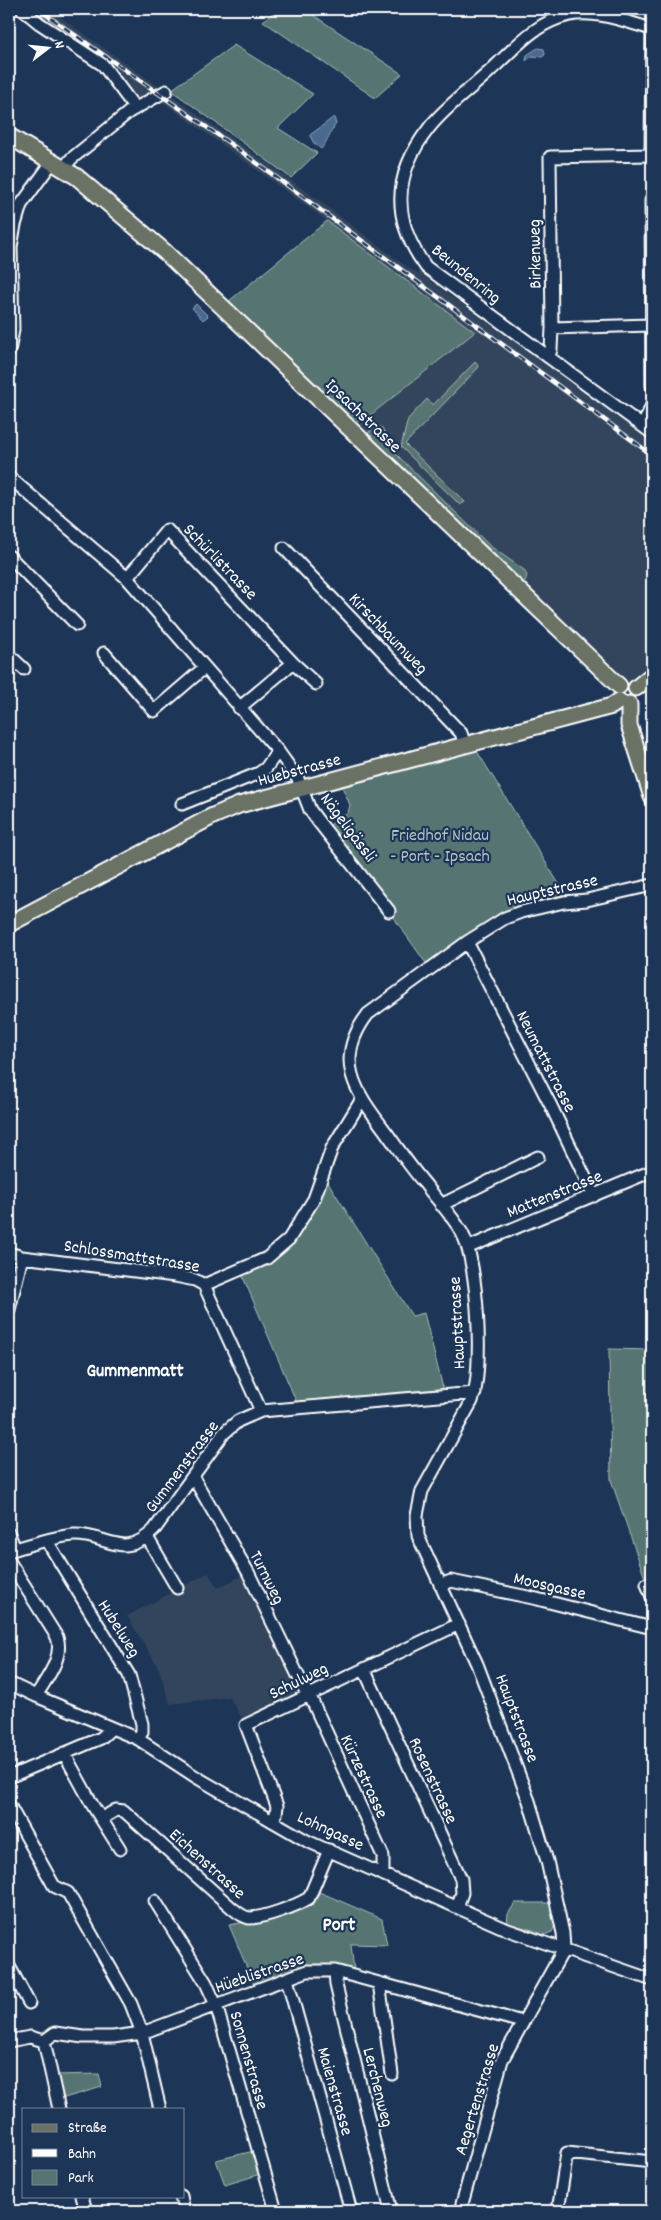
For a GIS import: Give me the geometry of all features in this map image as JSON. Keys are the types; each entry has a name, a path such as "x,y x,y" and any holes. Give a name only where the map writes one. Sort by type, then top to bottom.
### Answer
{"main road":[{"path":"9,136 58,164"},
{"name":"Ipsachstrasse","path":"58,164 136,226 171,257 619,686"},
{"path":"636,688 652,675"},
{"path":"636,688 628,683 619,686 616,692 624,703 628,726 648,773 652,797"},
{"path":"624,703 637,697 636,688"},
{"name":"Huebstrasse","path":"9,924 213,816 239,805 624,703"}],"street":[{"path":"22,9 39,23 103,64 135,108"},
{"name":"Beundenring","path":"648,429 426,267 413,249 404,221 401,188 404,170 430,127 498,64 514,46 544,24 557,18 582,14 603,15 652,29"},
{"name":"Birkenweg","path":"548,357 551,350 552,328 550,157 651,155 652,29"},
{"path":"9,351 14,316 10,276 10,246 20,205 58,164 86,147 135,108 166,91"},
{"path":"651,200 652,386"},
{"path":"552,328 651,325"},
{"path":"648,429 652,405"},
{"path":"9,477 127,578 278,751 302,787"},
{"name":"Schürlistrasse","path":"127,578 167,530 293,663 316,684"},
{"name":"Kirschbaumweg","path":"284,548 461,733 465,745"},
{"path":"9,556 77,625"},
{"path":"104,653 154,711 204,668"},
{"path":"9,655 24,670"},
{"path":"239,708 293,663"},
{"path":"182,804 258,773 266,768 278,751"},
{"name":"Nägeligässli","path":"302,787 310,810 389,911"},
{"name":"Hauptstrasse","path":"564,1949 563,1933 554,1889 529,1801 477,1664 418,1536 416,1515 422,1491 475,1393 480,1353 469,1247 457,1225 415,1173 362,1099 354,1083 350,1060 351,1045 356,1028 378,1005 501,920 522,912 652,886"},
{"name":"Neumattstrasse","path":"467,942 552,1108 594,1196"},
{"name":"Schlossmattstrasse","path":"9,1254 175,1276 195,1280 204,1285 267,1258 289,1239 314,1199 332,1148 362,1099"},
{"path":"442,1206 538,1157"},
{"name":"Mattenstrasse","path":"469,1247 652,1171"},
{"path":"9,1310 22,1257"},
{"path":"204,1285 261,1411"},
{"name":"Gummenstrasse","path":"12,1550 74,1535 125,1546 147,1537 224,1433 238,1421 261,1411 475,1393"},
{"name":"Turnweg","path":"193,1477 246,1570 305,1690 309,1694"},
{"path":"9,1534 12,1550"},
{"path":"147,1537 177,1588"},
{"name":"Hubelweg","path":"47,1541 129,1675 142,1724 142,1732 138,1739"},
{"path":"9,1561 57,1637 60,1646 59,1655 36,1696"},
{"name":"Moosgasse","path":"440,1585 451,1581 533,1598 652,1628"},
{"path":"647,1584 652,1597"},
{"name":"Schulweg","path":"272,1821 276,1814 277,1806 246,1725 459,1624"},
{"name":"Rosenstrasse","path":"364,1669 461,1879 462,1893 456,1907"},
{"name":"Lohngasse","path":"9,1682 36,1696 138,1739 196,1777 307,1841 383,1873 508,1930 652,1980"},
{"name":"Kürzestrasse","path":"309,1694 383,1856 383,1873"},
{"path":"9,1777 101,1738 112,1728"},
{"path":"64,1753 120,1849"},
{"path":"9,1804 54,1886 68,1893 131,2004 142,2033 160,2108"},
{"name":"Eichenstrasse","path":"101,1819 116,1810 124,1811 232,1908 248,1918 284,1908 309,1898 329,1850"},
{"name":"Sonnenstrasse","path":"155,1901 206,1983 216,2005 276,2211"},
{"name":"Aegertenstrasse","path":"461,2211 500,2065 522,2022 564,1949"},
{"path":"9,1966 29,2003"},
{"name":"Hüeblistrasse","path":"9,2042 30,2037 44,2041 55,2034 83,2037 113,2037 142,2033 307,1971 335,1971 522,2022"},
{"name":"Lerchenweg","path":"335,1971 336,1985 392,2211"},
{"name":"Maienstrasse","path":"286,1980 351,2211"},
{"path":"379,1982 392,2074"},
{"path":"44,2041 59,2108"},
{"path":"558,2211 567,2154 652,2162"},
{"path":"83,2198 86,2211"},
{"path":"181,2198 184,2211"}],"shaded area":[{"path":"22,9 49,9 309,193 410,269 418,273 421,272 433,283 652,442 652,675 631,684 625,683 353,430 475,332 327,221 160,100 135,108 115,79"},
{"path":"538,48 544,49 545,55 542,57 532,56 526,61 527,55"},
{"path":"334,117 336,124 321,149 313,142 310,135"},
{"path":"196,304 208,316 203,320 192,308"},
{"path":"248,1572 309,1694 246,1725 229,1697 170,1704 159,1669 127,1616 208,1573 218,1588"}],"green space":[{"path":"278,9 304,9 402,74 375,98 263,21"},
{"path":"234,45 313,94 278,128 317,153 291,178 171,90"},
{"path":"327,221 475,332 363,421 355,422 229,301"},
{"path":"475,362 479,367 405,444 465,502 460,505 401,447 408,419 427,399 433,405"},
{"path":"372,426 382,428 395,453 490,546 524,570 527,576 525,581 521,582 370,440 368,434"},
{"name":"Friedhof Nidau - Port - Ipsach","path":"472,743 559,884 564,902 521,912 430,969 389,911 324,829 348,813 350,805 340,782"},
{"path":"323,1174 412,1316 424,1313 445,1396 261,1411 296,1401 240,1270 289,1239"},
{"path":"609,1349 652,1350 652,1583 647,1584 611,1480"},
{"path":"317,1891 382,1919 387,1945 351,1944 354,1971 324,1966 255,1987 229,1925 271,1917"},
{"path":"515,1903 551,1903 555,1925 552,1932 544,1935 507,1923 508,1914"},
{"path":"99,2074 102,2087 61,2099 55,2075"},
{"path":"254,2151 261,2174 225,2185 216,2160"}],"railway":[{"path":"38,9 242,152 652,455"}],"district":[{"name":"Gummenmatt","path":"135,1369"},
{"name":"Port","path":"339,1923"}]}
